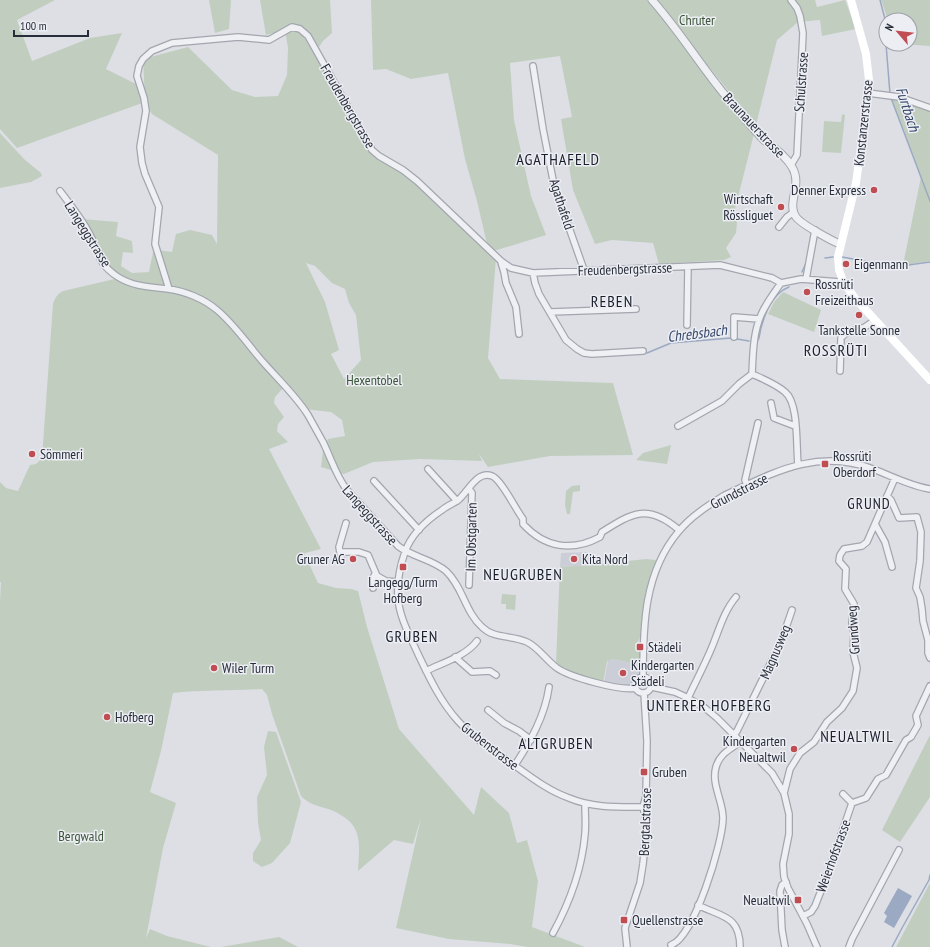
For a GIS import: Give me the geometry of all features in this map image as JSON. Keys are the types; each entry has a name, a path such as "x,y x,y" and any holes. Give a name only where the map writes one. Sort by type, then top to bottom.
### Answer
{"main road":[{"name":"Konstanzerstrasse","path":"851,0 863,40 867,60 868,93 856,183 840,244 838,261 843,281 849,291 930,380"}],"street":[{"name":"Braunauerstrasse","path":"652,0 670,21 717,85 757,133 791,165 797,181 793,205 794,212"},
{"name":"Schulstrasse","path":"791,0 797,8 800,16 803,41 797,155 791,165"},
{"name":"Freudenbergstrasse","path":"170,289 155,244 160,207 145,174 142,163 140,147 146,111 144,98 137,76 138,66 152,51 172,43 245,37 269,40 292,27 300,29 308,36 372,150 417,181 501,261 515,269 533,273 715,265 726,266 772,278 781,282 806,279 843,281"},
{"name":"Agathafeld","path":"533,66 554,185 584,270"},
{"path":"868,93 906,98 930,108"},
{"name":"Langeggstrasse","path":"60,191 81,219 89,233 98,257 106,268 119,278 136,286 170,289 197,297 208,303 223,315 304,409 323,442 341,482 398,546 405,551 434,564 453,579 472,616 489,634 515,638 532,644 556,667 575,676 617,687 635,688"},
{"path":"779,227 787,217 794,212 800,221 840,244"},
{"path":"806,279 815,230"},
{"path":"501,261 506,283 516,307 519,334"},
{"path":"687,325 688,267"},
{"path":"533,273 539,294 566,340 571,345 584,353 599,354 643,351"},
{"path":"678,426 722,401 739,384 752,374 755,339 760,319 771,297 781,282"},
{"path":"550,312 636,309"},
{"path":"734,337 734,317 760,319"},
{"path":"840,371 841,338 846,333 865,327 875,320"},
{"path":"752,374 778,386 789,395 794,406 798,464"},
{"path":"771,403 774,418 795,426"},
{"path":"747,485 745,480 758,423"},
{"name":"Grundstrasse","path":"643,676 645,619 650,589 655,571 663,553 680,530 715,501 786,468 810,462 837,461 859,464 917,487 930,489"},
{"path":"428,469 457,501"},
{"path":"405,551 419,530 437,513 457,501 480,477 487,475 494,477 498,481 524,519 523,524 532,533 545,541 559,546 587,543 600,537 602,532 623,519 638,514 648,514 662,517 680,530"},
{"name":"Grundweg","path":"784,793 790,769 800,753 814,742 827,722 842,708 853,691 857,668 854,652 854,633 852,623 854,604 844,589 846,568 839,561 840,555 844,549 862,546 866,543 895,478"},
{"path":"374,481 419,530"},
{"name":"Im Obstgarten","path":"469,489 472,493 469,586"},
{"path":"888,496 899,518 917,517 921,532 920,561 916,588 921,603 930,658"},
{"path":"346,523 339,547 340,555 359,552 365,554 368,556 375,574 381,579 398,582"},
{"path":"875,524 885,542 892,567"},
{"name":"Grubenstrasse","path":"405,551 398,582 398,597 404,622 426,671 443,703 457,720 477,739 552,791 585,803 609,807 643,807"},
{"path":"373,588 372,580 375,574"},
{"path":"688,698 725,616 736,597"},
{"name":"Magnusweg","path":"734,735 773,660 792,610"},
{"path":"426,671 455,657 471,647 477,641"},
{"path":"455,657 472,672 490,671 496,676"},
{"path":"643,676 650,680 652,687 644,694 639,692 635,688 636,680 643,676"},
{"path":"515,765 531,740 544,709 549,687"},
{"path":"652,687 670,691 688,698 710,712 772,773 784,793 787,804 789,834 783,864 786,882 817,947"},
{"path":"852,803 866,798 878,779 886,776 906,740 911,737 918,724 916,716 930,687"},
{"name":"Bergtalstrasse","path":"627,947 625,928 640,883 644,864 646,819 643,807 646,796 647,741 644,694"},
{"path":"488,710 504,723 519,731 531,740"},
{"path":"671,945 676,944 682,938 689,927 710,877 723,819 722,807 715,783 715,769 723,754 740,742"},
{"name":"Weierhofstrasse","path":"803,916 811,912 815,906 852,803 843,794"},
{"path":"553,933 563,914 578,873 585,834 585,803"},
{"path":"849,947 899,850"},
{"path":"785,947 782,930 780,891 782,885 786,882"},
{"path":"698,905 724,915 732,921 738,932 740,947"}],"shaded area":[{"path":"588,552 592,558 591,565 560,567 561,553"},
{"name":"Kindergarten Städeli","path":"612,659 640,665 640,671 631,685 604,683 608,660"}],"green space":[{"path":"0,0 55,0 17,20 32,61 90,38 122,33 106,69 140,86 145,100 143,59 188,47 232,90 255,97 278,96 287,75 288,48 285,30 266,35 260,0 330,0 332,33 319,47 310,36 299,29 369,147 407,173 488,248 465,159 448,73 411,79 386,69 373,70 371,0 650,0 755,130 733,217 737,222 736,233 726,248 731,257 724,260 659,264 653,243 612,240 595,244 573,190 561,119 572,117 560,56 510,63 514,120 531,196 546,235 497,250 489,250 496,258 488,358 500,379 613,383 633,455 550,456 488,467 479,454 482,461 420,459 373,462 344,474 321,467 323,450 328,439 345,436 342,420 331,412 304,409 285,386 275,397 274,403 284,417 278,424 277,431 288,442 269,449 321,549 304,553 318,583 336,588 358,591 367,627 399,729 474,815 481,787 509,813 517,843 527,840 538,881 532,927 585,947 527,947 510,944 449,939 396,928 421,818 413,844 394,840 358,871 359,846 356,831 353,825 339,814 310,803 301,796 272,714 267,695 262,689 173,693 161,751 150,792 176,803 163,848 146,938 150,929 167,936 211,947 0,947 0,482 6,488 18,491 30,465 36,464 42,458 53,304 55,298 63,291 119,278 106,268 81,219 118,222 116,236 132,241 133,253 123,252 121,266 132,273 149,272 153,252 157,250 172,252 176,234 190,230 212,235 217,244 218,155 152,114 145,102 17,148 0,129","holes":["306,263 315,266 332,283 345,289 349,303 356,315 361,360 344,379 331,354 339,350 325,302"]},
{"path":"209,0 231,0 229,29 215,33"},
{"name":"Chruter","path":"655,0 815,0 817,7 845,0 856,29 822,36 820,20 798,22 777,40 756,125"},
{"path":"881,0 930,0 930,46 918,45 918,12 885,12"},
{"path":"892,99 907,101 930,112 930,261 903,265 921,177"},
{"path":"842,114 845,115 841,153 822,152 824,121 841,122"},
{"path":"0,133 24,159 41,173 42,176 31,182 0,188"},
{"path":"783,292 821,310 814,332 768,314 774,302"},
{"path":"671,445 667,464 636,460 643,453"},
{"path":"580,485 580,491 573,492 570,514 567,514 565,505 566,491 572,486"},
{"path":"646,559 656,560 645,594 640,637 635,649 641,649 640,665 612,659 607,661 603,683 574,675 557,666 560,567"},
{"path":"502,594 516,595 515,610 506,609 506,604 501,604"},
{"path":"268,731 276,732 301,802 290,843 272,863 262,867 253,861 253,853 261,840 258,823 257,797 267,775 264,747"},
{"path":"930,735 930,797 900,842 882,830"},
{"path":"930,883 930,947 896,947"},
{"path":"279,937 298,947 221,947"}],"water":[{"path":"898,888 912,896 894,928 884,922 887,916 884,913"}],"waterway":[{"name":"Furtbach","path":"880,0 883,12"},
{"name":"Furtbach","path":"887,52 890,94"},
{"name":"Furtbach","path":"891,98 930,201"},
{"name":"Chrebsbach","path":"825,258 833,257"},
{"name":"Chrebsbach","path":"842,257 893,266 930,262"},
{"name":"Chrebsbach","path":"802,272 807,261"},
{"name":"Chrebsbach","path":"758,340 762,323 772,301 782,290 789,287"},
{"name":"Chrebsbach","path":"647,353 671,343 731,338 749,341"},
{"name":"Chrebsbach","path":"892,947 929,880 930,875"}],"place":[{"name":"Denner Express","path":"874,190"},
{"name":"Wirtschaft Rössliguet","path":"781,207"},
{"name":"Eigenmann","path":"846,264"},
{"name":"Rossrüti Freizeithaus","path":"807,292"},
{"name":"Tankstelle Sonne","path":"859,315"},
{"name":"Sömmeri","path":"32,454"},
{"name":"Rossrüti Oberdorf","path":"825,464"},
{"name":"Gruner AG","path":"353,559"},
{"name":"Kita Nord","path":"574,559"},
{"name":"Langegg/Turm Hofberg","path":"403,567"},
{"name":"Städeli","path":"640,647"},
{"name":"Wiler Turm","path":"214,668"},
{"name":"Kindergarten Städeli","path":"623,673"},
{"name":"Hofberg","path":"107,717"},
{"name":"Kindergarten Neualtwil","path":"794,749"},
{"name":"Gruben","path":"644,772"},
{"name":"Neualtwil","path":"798,900"},
{"name":"Quellenstrasse","path":"624,920"}],"district":[{"name":"AGATHAFELD","path":"558,159"},
{"name":"REBEN","path":"612,301"},
{"name":"ROSSRÜTI","path":"836,350"},
{"name":"GRUND","path":"869,503"},
{"name":"NEUGRUBEN","path":"523,574"},
{"name":"GRUBEN","path":"412,636"},
{"name":"UNTERER HOFBERG","path":"709,705"},
{"name":"NEUALTWIL","path":"857,736"},
{"name":"ALTGRUBEN","path":"556,743"}],"park label":[{"name":"Hexentobel","path":"374,380"},
{"name":"Bergwald","path":"81,836"}]}
